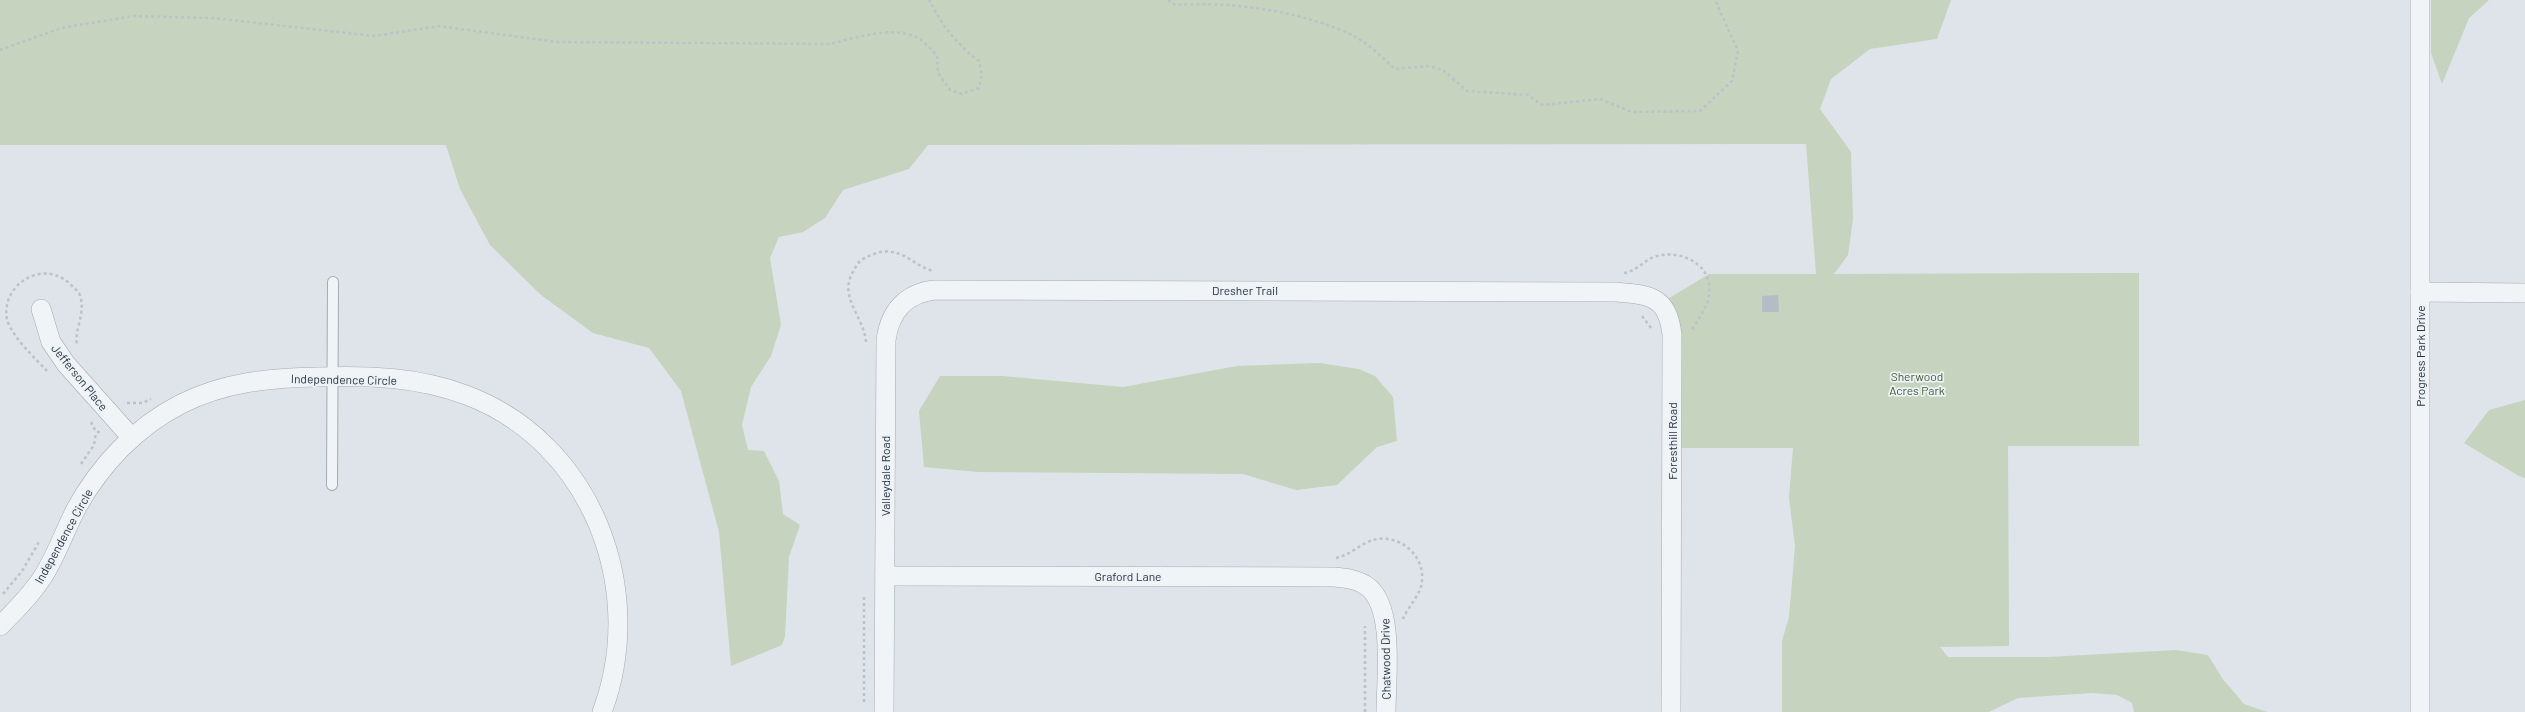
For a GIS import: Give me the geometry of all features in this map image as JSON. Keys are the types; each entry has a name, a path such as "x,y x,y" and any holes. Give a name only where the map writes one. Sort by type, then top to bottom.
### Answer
{"street":[{"name":"Progress Park Drive","path":"2420,0 2420,712"},
{"name":"Dresher Trail","path":"956,290 1533,291"},
{"name":"Valleydale Road","path":"884,712 887,330 895,311 908,298 925,291 956,290"},
{"name":"Foresthill Road","path":"1533,291 1616,292 1650,296 1661,303 1671,323 1671,712"},
{"path":"2420,292 2525,293"},
{"name":"Jefferson Place","path":"41,309 51,342 66,364 132,438"},
{"name":"Independence Circle","path":"0,626 41,579 86,492 111,458 132,438 161,416 181,404 223,387 269,378 333,376 368,377 433,384 467,395 494,409 532,434 567,470 587,499 605,538 617,590 619,613 617,660 602,712"},
{"name":"Graford Lane","path":"885,576 1333,577 1353,580 1369,588"},
{"name":"Chatwood Drive","path":"1369,588 1380,602 1383,611 1386,712"}],"lane":[{"path":"332,485 333,282"}],"path":[{"path":"0,50 61,28 133,16 213,18 374,36 439,26 557,42 828,44 871,34 892,33 917,37 937,56 938,73 950,90 962,94 978,88 982,75 979,61 962,48 941,24 929,0"},
{"path":"1168,0 1175,5 1227,4 1309,19 1353,35 1378,53 1395,69 1428,66 1443,70 1467,91 1528,95 1542,105 1600,99 1632,112 1646,112 1700,111 1732,81 1738,51 1715,0"},
{"path":"866,346 863,326 850,305 848,294 849,278 859,261 871,254 894,252 923,269 941,272"},
{"path":"1617,275 1636,269 1656,256 1680,254 1695,260 1704,272 1709,285 1709,298 1690,334"},
{"path":"1640,314 1648,322 1652,333"},
{"path":"127,403 142,403 154,398"},
{"path":"864,594 864,704"},
{"path":"1364,622 1365,712"}],"green space":[{"name":"Sherwood Acres Park","path":"0,0 1951,0 1937,39 1870,49 1831,79 1820,109 1851,152 1853,219 1848,255 1834,274 2139,273 2139,446 2008,446 2009,646 1940,647 1948,657 2048,657 2176,650 2208,655 2222,678 2244,704 2267,712 2134,712 2132,703 2117,695 2093,693 2018,698 1989,712 1782,712 1782,641 1789,617 1795,546 1789,498 1793,448 1672,448 1661,303 1709,274 1816,274 1806,144 928,145 909,169 843,190 825,218 803,232 779,237 770,258 781,325 771,356 751,387 742,425 748,450 764,451 779,481 783,514 800,525 789,557 785,636 782,645 731,666 719,532 681,391 649,348 593,333 541,295 490,245 460,189 446,145 0,145"},
{"path":"2431,0 2489,0 2469,18 2442,84 2431,53"},
{"path":"1319,363 1359,369 1375,376 1393,397 1397,441 1377,447 1337,485 1296,490 1243,474 978,472 924,467 919,411 940,376 1003,376 1123,387 1237,366"},
{"path":"2525,400 2525,478 2519,476 2464,443 2489,410"}],"building":[{"path":"1778,295 1779,312 1762,312 1762,296"}]}
